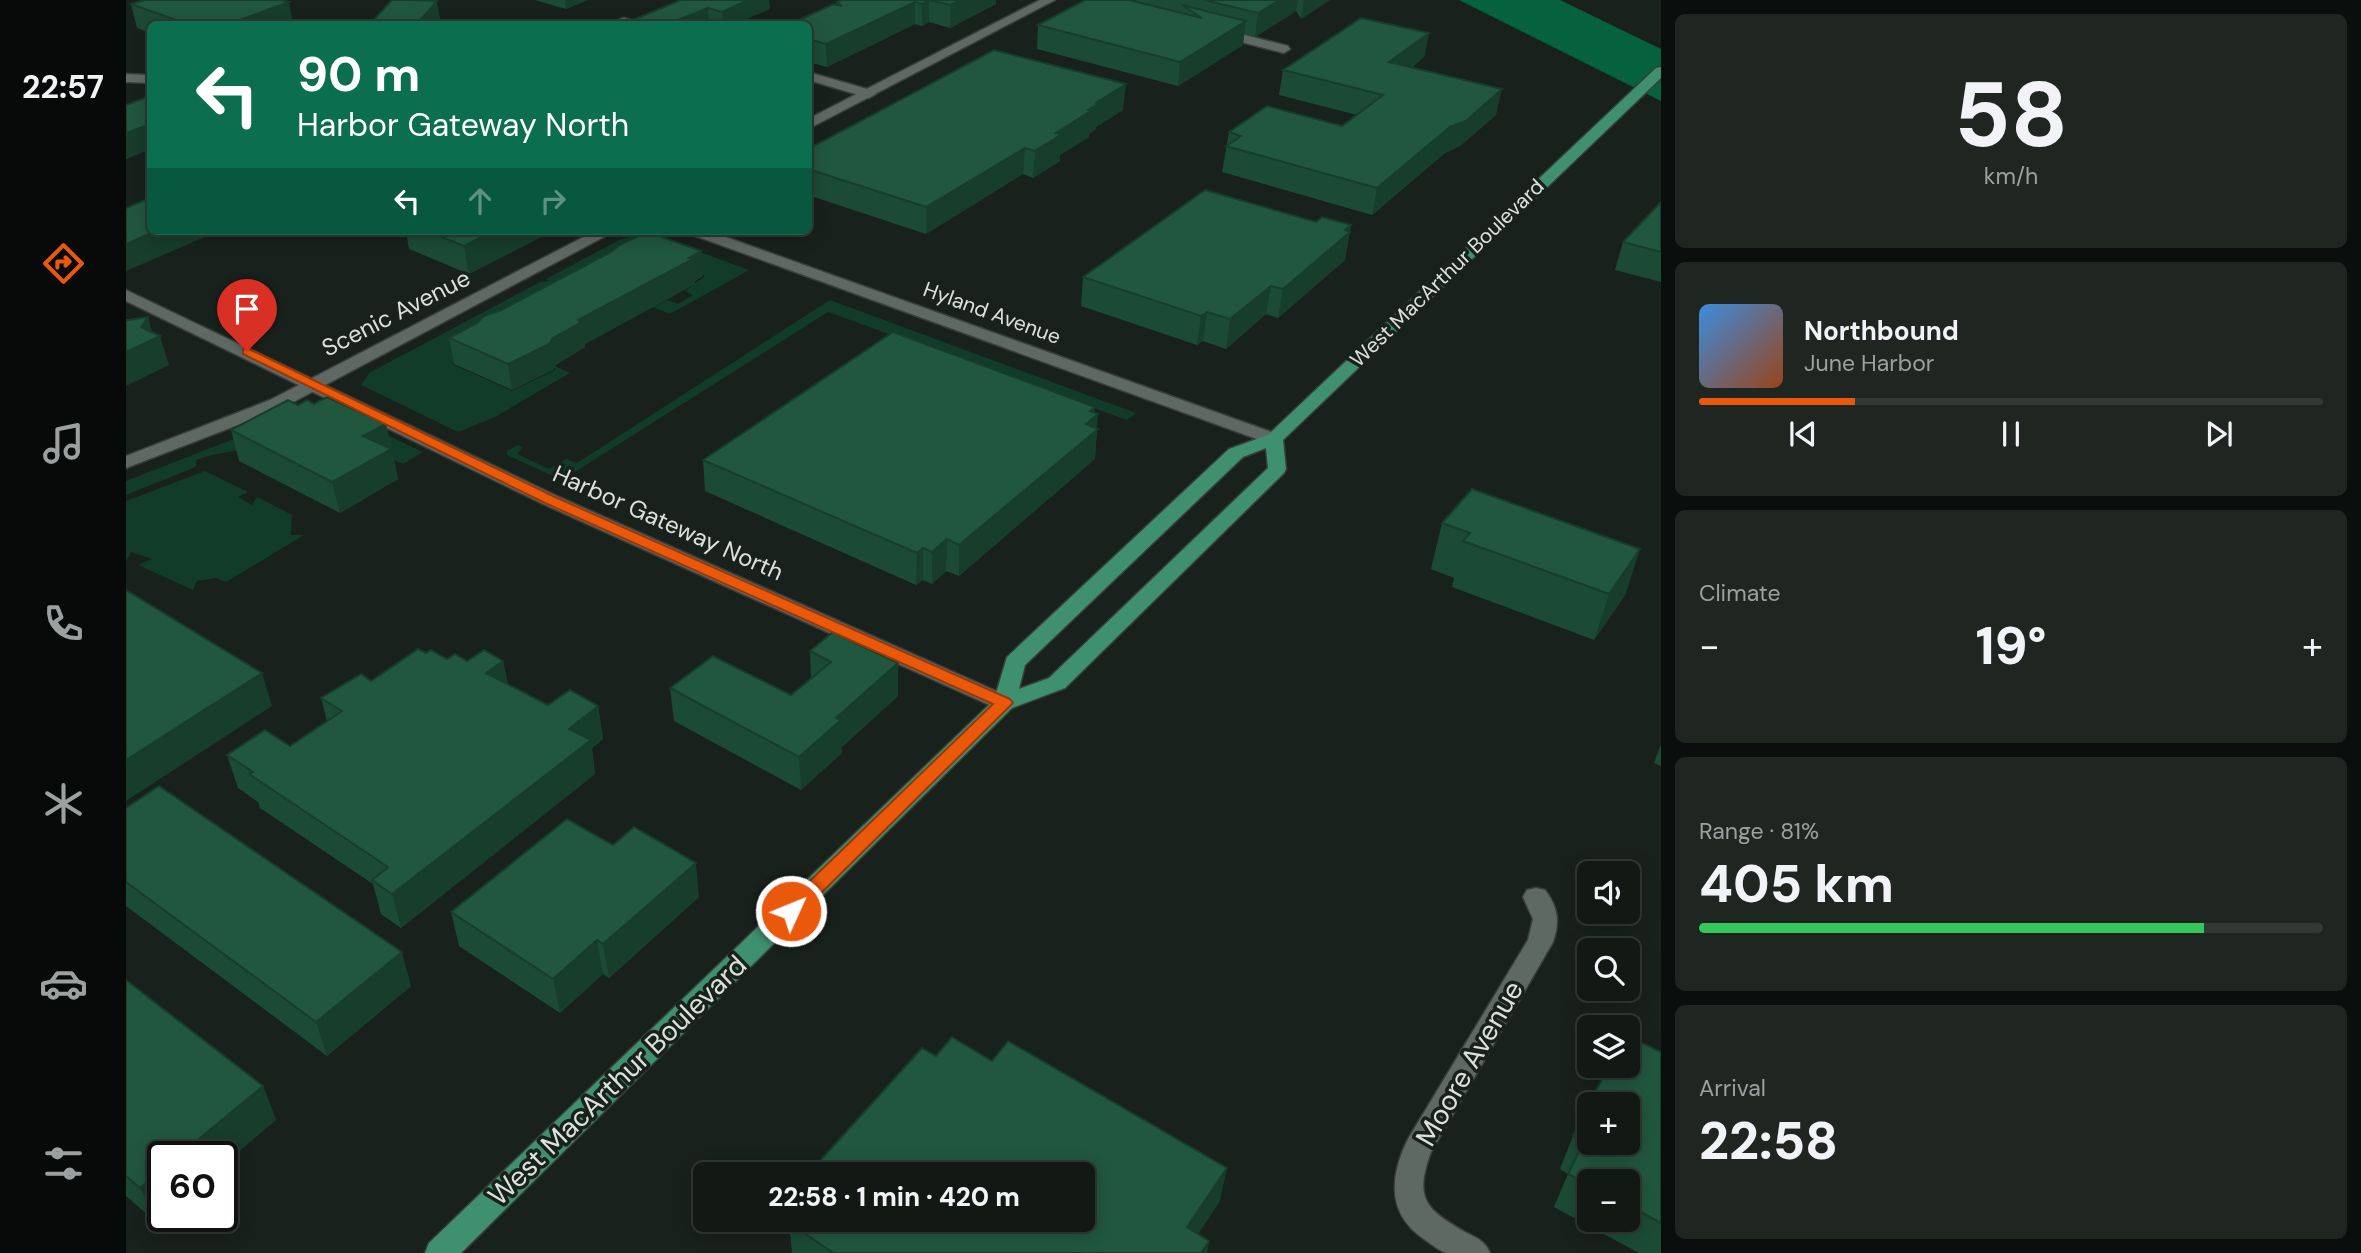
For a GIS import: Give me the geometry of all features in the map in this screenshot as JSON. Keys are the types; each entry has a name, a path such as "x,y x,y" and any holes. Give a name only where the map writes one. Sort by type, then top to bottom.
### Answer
{"main road":[{"name":"West MacArthur Boulevard","path":"1004,703 1015,663 1236,453 1274,439 1661,71"},
{"name":"West MacArthur Boulevard","path":"440,1253 1004,703 1057,683 1208,537 1277,469 1274,439"}],"street":[{"path":"812,123 1049,0"},
{"path":"1207,30 1284,48"},
{"path":"812,77 869,93"},
{"path":"126,78 147,79"},
{"name":"Scenic Avenue","path":"126,462 276,404 599,235"},
{"name":"Hyland Avenue","path":"706,235 1274,439"},
{"name":"Harbor Gateway North","path":"126,295 550,500 1004,703"},
{"name":"Moore Avenue","path":"1475,1253 1430,1227 1417,1216 1408,1202 1405,1188 1407,1172 1418,1148 1540,942 1546,928 1546,914 1536,897"}],"shaded area":[{"path":"1459,0 1560,0 1661,49 1661,101"},
{"path":"636,235 654,235 749,270 670,314 653,307 668,300 678,304 693,295 685,291 705,276 650,256 452,364 512,391 555,370 555,366 570,373 495,417 458,432 361,385 369,373 540,282 548,281 546,279 619,240"},
{"path":"830,300 1136,413 1127,420 828,312 562,480 507,455 507,451 518,445 523,447 517,454 549,469 566,459 577,463"},
{"path":"333,410 423,452 403,464 389,458 394,454 335,425"},
{"path":"249,433 249,446 196,460 196,466 191,469 126,495 126,481"},
{"path":"205,471 248,492 238,497 252,505 257,497 292,515 291,535 304,535 226,582 216,578 197,581 193,590 138,565 152,559 131,552 126,561 126,501"}],"building":[{"path":"144,0 289,2 237,21 176,20 131,4"},
{"path":"392,0 437,1 420,21 373,21"},
{"path":"681,0 748,0 722,12 708,8 676,21 630,21"},
{"path":"929,0 922,4 915,2 826,44 812,40 812,21 797,21 834,4 842,6 837,2"},
{"path":"929,0 961,0 950,5"},
{"path":"1085,0 1129,0 1202,18 1182,5 1246,21 1180,62 1038,25"},
{"path":"1204,0 1280,0 1258,13"},
{"path":"1361,18 1429,33 1389,62 1502,89 1466,121 1450,127 1377,188 1226,146 1241,136 1229,132 1267,106 1342,126 1383,95 1283,70"},
{"path":"994,50 1126,84 1096,103 1098,104 1088,110 1091,111 1056,133 1062,134 1035,151 1025,148 926,207 812,170 812,147"},
{"path":"147,97 147,127 126,133 126,105"},
{"path":"1205,190 1316,222 1322,217 1351,225 1345,230 1350,232 1283,289 1271,286 1230,319 1207,312 1201,316 1083,277"},
{"path":"147,199 147,235 126,244 126,208"},
{"path":"1661,202 1661,252 1623,242"},
{"path":"437,235 486,235 464,246"},
{"path":"641,235 656,235 701,251 689,258 693,259 578,320 582,322 553,338 549,344 508,364 449,338 477,323 484,316 501,310 611,252"},
{"path":"148,317 141,327 160,336 126,352 126,320"},
{"path":"893,332 1095,407 1090,411 1098,414 1086,424 1098,429 959,545 947,539 932,552 923,548 917,553 703,460"},
{"path":"327,397 386,424 363,436 391,449 332,482 231,430 288,400 298,405 307,400 314,404"},
{"path":"1472,489 1640,549 1609,594 1463,541 1470,533 1442,523"},
{"path":"126,590 262,673 126,760"},
{"path":"833,632 898,663 836,718 841,720 799,757 670,688 713,656 791,695 831,662 810,651"},
{"path":"418,649 426,653 431,650 447,659 455,654 467,661 484,650 503,661 486,673 548,705 570,690 598,706 569,729 591,740 392,894 372,880 388,867 249,774 253,772 227,755 265,730 290,746 342,711 321,698 361,674 371,681"},
{"path":"159,786 402,952 316,1022 126,882 126,808"},
{"path":"567,819 613,845 634,827 696,863 603,944 597,940 553,979 451,912"},
{"path":"126,980 263,1086 196,1141 147,1141 147,1182 140,1188 126,1176"},
{"path":"952,1037 992,1061 1008,1041 1227,1168 1187,1227 1209,1241 1201,1253 831,1253 802,1232 1095,1232 1095,1162 819,1162 922,1048 936,1056"},
{"path":"1640,1042 1661,1052 1661,1223 1640,1212 1640,1169 1577,1169 1577,1179 1568,1174 1577,1155 1640,1155 1640,1092 1595,1092 1603,1078 1640,1078"}],"route":[{"path":"247,351 550,500 1004,703 791,911"}]}
